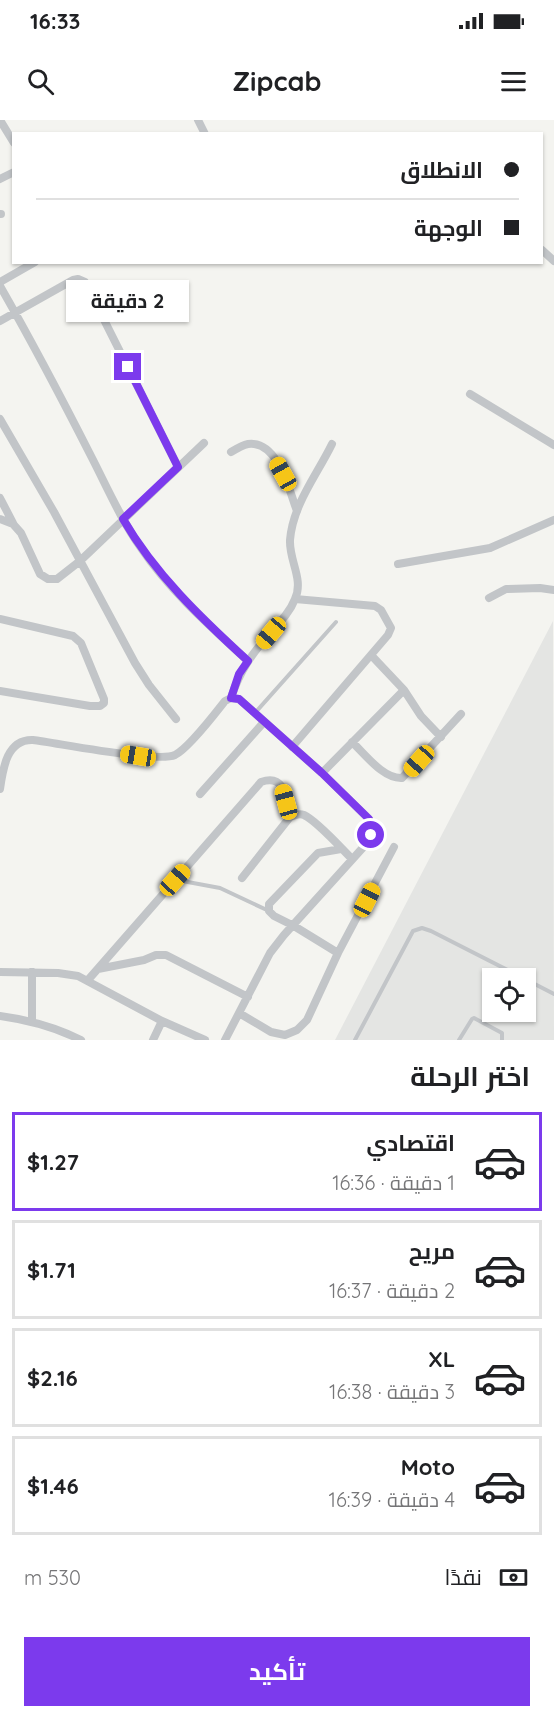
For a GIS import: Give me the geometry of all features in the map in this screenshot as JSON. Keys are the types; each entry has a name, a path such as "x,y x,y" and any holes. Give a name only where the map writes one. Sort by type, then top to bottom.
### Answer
{"street":[{"path":"0,120 12,140"},
{"path":"32,264 0,284 123,519 142,550 179,594 210,627 248,661"},
{"path":"0,321 73,280 78,279 85,282 178,467"},
{"path":"470,394 554,445"},
{"path":"0,419 135,663 176,719"},
{"path":"0,498 44,578 52,580 60,578 204,443"},
{"path":"231,452 248,444 264,446 273,455 283,474 297,511"},
{"path":"231,698 239,674 287,614 295,599 298,576 291,557 290,542 297,511 332,444"},
{"path":"0,519 13,524"},
{"path":"398,564 490,548 554,520"},
{"path":"489,598 506,589 554,590"},
{"path":"292,747 391,632 391,628 378,607 295,599"},
{"path":"0,619 74,636 81,643 104,703 100,706 90,706 0,691"},
{"path":"371,655 404,690 421,716 441,737"},
{"path":"322,773 404,690"},
{"path":"0,789 5,762 12,749 20,741 33,740 138,756 169,757 182,750 225,701 231,698 239,699 322,773 369,819 371,835 368,842 270,953 225,1040"},
{"path":"351,742 387,774 395,778 402,777 408,774 461,714"},
{"path":"200,794 264,722"},
{"path":"88,980 261,782 270,779 282,786 290,817"},
{"path":"242,878 290,817 296,814 304,815 313,822 352,859"},
{"path":"239,1013 271,1032 285,1035 297,1030 307,1020 338,953 394,847"},
{"path":"338,953 274,916 269,911 269,904 318,853 341,849"},
{"path":"97,969 144,960 156,955 166,955 248,997"},
{"path":"0,972 69,974 88,980 162,1021 205,1040"},
{"path":"32,972 32,1022"},
{"path":"0,1016 60,1029 81,1040"},
{"path":"153,1040 162,1021"}],"lane":[{"path":"255,714 336,622"},
{"path":"175,880 220,888 269,911"},
{"path":"355,1040 413,931 422,928 431,931 503,968"},
{"path":"536,985 554,994"},
{"path":"459,1040 474,1018 502,1033 502,1040"}],"shaded area":[{"path":"553,621 554,1040 335,1040"}],"route":[{"path":"128,367 178,467 123,519 142,550 179,594 210,627 248,661 237,678 231,698 239,699 322,773 369,819 371,835"}]}
